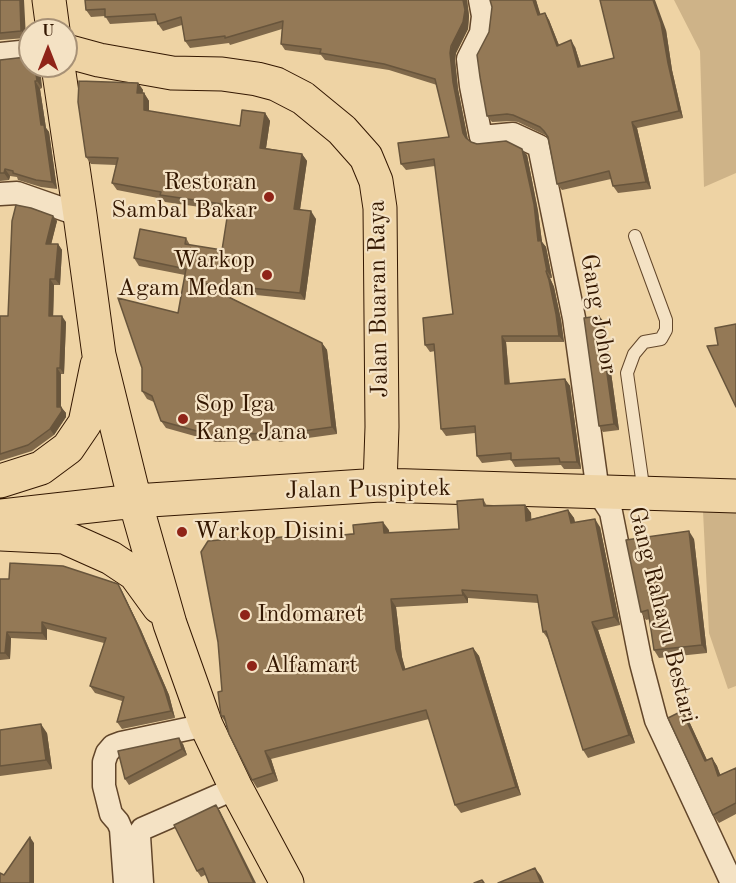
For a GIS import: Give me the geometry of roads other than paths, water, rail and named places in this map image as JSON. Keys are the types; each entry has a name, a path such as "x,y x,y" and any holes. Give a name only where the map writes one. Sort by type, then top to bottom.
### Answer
{"main road":[{"path":"49,0 51,18"},
{"name":"Jalan Buaran Raya","path":"78,54 172,73 222,74 276,84 303,98 342,130 366,157 376,181 380,208 382,415 380,485"},
{"path":"99,60 70,77 60,80 99,355 135,501 170,624 206,725 286,883"},
{"path":"0,481 41,468 68,448 85,423 99,355"},
{"name":"Jalan Puspiptek","path":"0,516 135,501 380,485 736,496"},
{"path":"0,534 64,537 111,558 135,574 170,624"}],"street":[{"name":"Gang Johor","path":"480,0 483,16 482,33 468,60 482,137 513,135 539,146 574,318 598,492"},
{"path":"0,54 18,52"},
{"path":"0,194 17,193 80,215"},
{"name":"Gang Rahayu Bestari","path":"598,492 611,512 656,720 732,883"},
{"path":"125,883 121,829 111,814 104,786 104,762 107,753 114,746 122,743 206,725"},
{"path":"142,883 139,836 142,829 236,788"}],"lane":[{"path":"635,236 666,320 666,330 662,339 644,342 633,354 627,373 644,494"}],"place":[{"name":"Restoran Sambal Bakar","path":"269,197"},
{"name":"Warkop Agam Medan","path":"267,275"},
{"name":"Sop Iga Kang Jana","path":"183,419"},
{"name":"Warkop Disini","path":"182,532"},
{"name":"Indomaret","path":"245,615"},
{"name":"Alfamart","path":"252,666"}]}
